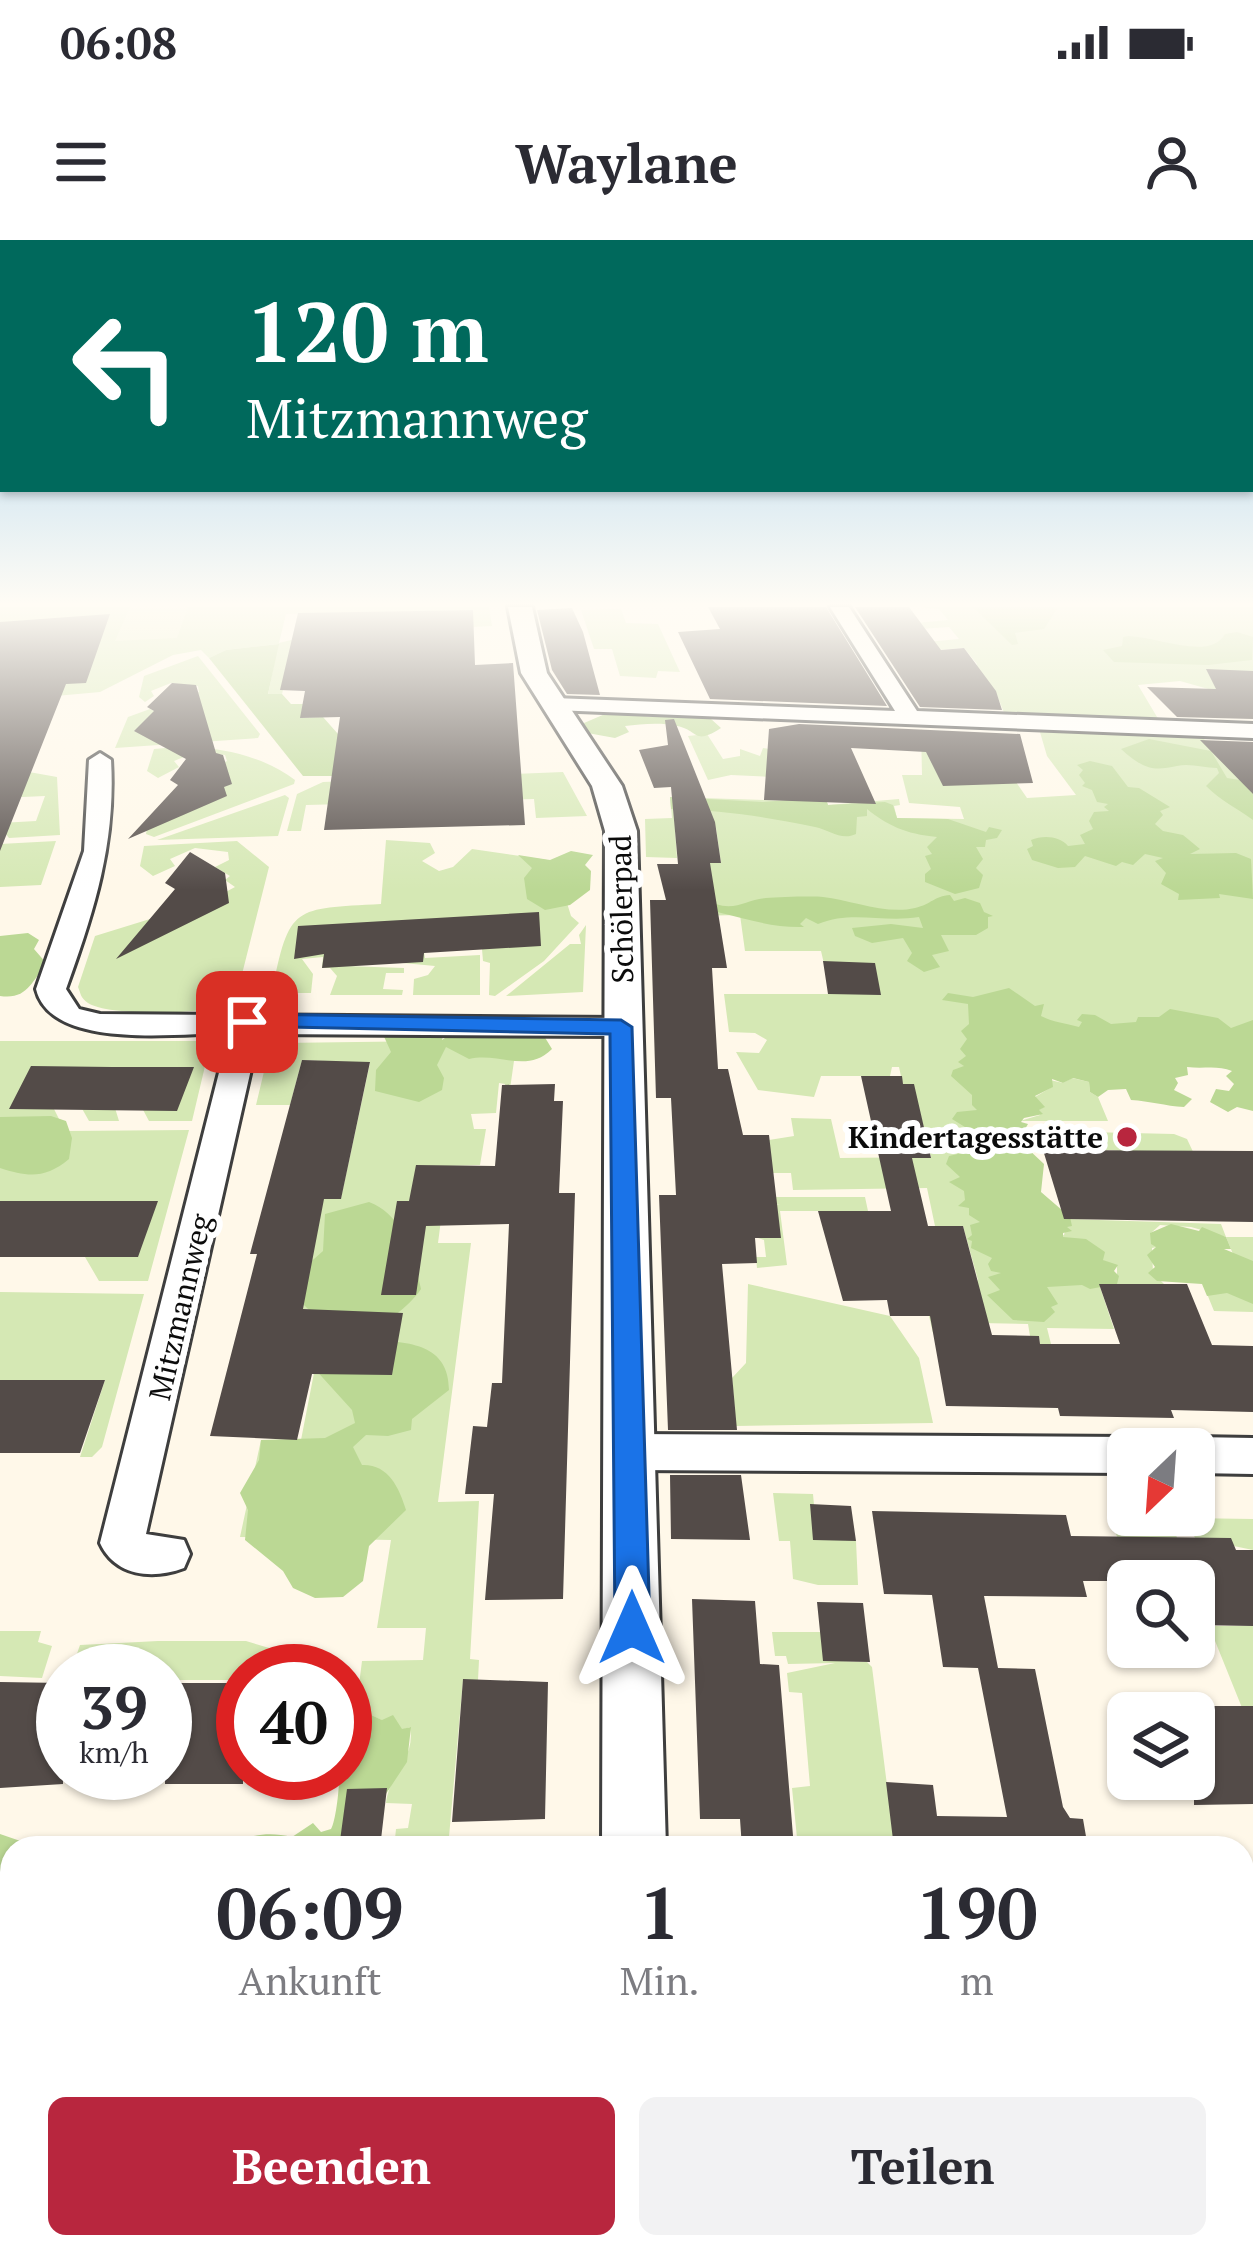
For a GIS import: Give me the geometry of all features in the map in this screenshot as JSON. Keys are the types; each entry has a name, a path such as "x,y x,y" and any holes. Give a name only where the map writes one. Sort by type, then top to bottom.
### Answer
{"street":[{"name":"Schölerpad","path":"552,701 618,810 634,1836"},
{"path":"899,701 909,716"},
{"path":"554,704 1253,731"},
{"path":"100,760 103,805 98,861 51,989 53,1001 67,1015 90,1022 621,1027"},
{"name":"Mitzmannweg","path":"169,1554 141,1556 122,1543 247,1022"},
{"path":"631,1452 1107,1455"},
{"path":"1215,1455 1253,1456"}],"green space":[{"path":"183,701 234,701 260,734 258,738 115,748 128,717 150,709 156,712 134,731 157,737"},
{"path":"243,701 303,704 301,718 323,717 338,734 353,776 303,776"},
{"path":"999,701 1148,701 1163,727 1189,728 1253,776 1253,1055 981,1053 1034,1283 1099,1284 1114,1329 1047,1328 1051,1344 1040,1344 1039,1336 1030,1336 1028,1324 980,1323 933,1333 929,1316 978,1280 963,1226 935,1226 927,1188 793,1190 791,1173 771,1173 769,1140 794,1136 791,1118 831,1119 840,1158 931,1157 919,1109 908,1109 899,1067 892,1067 890,1076 821,1076 814,1097 758,1090 736,1052 759,1053 767,1040 755,1033 729,1032 724,994 881,994 825,968 821,951 745,951 740,915 691,916 704,863 721,863 716,828 675,829 677,858 646,857 645,819 672,818 670,797 793,801 793,778 731,775 708,780 688,736 707,734 723,759 740,756 740,749 760,756 763,748 770,749 824,793 828,805 899,799 900,805 894,806 897,818 964,819 960,807 909,803 902,775 922,775 921,729 927,740 1014,779 1027,798 1076,795 1047,756 1037,722 1007,720"},
{"path":"601,707 649,717 677,712 716,715 711,719 721,728 701,736 658,724 625,726 629,732 615,738 582,732 584,723 605,714"},
{"path":"1149,739 1211,751 1227,778 1240,780 1253,794 1253,820 1206,786 1219,773 1217,768 1149,767 1121,749"},
{"path":"189,746 258,760 295,780 294,784 154,837 146,834 148,823 226,796 214,767 227,761 225,755 196,752 174,761 179,767 158,778 147,771 154,749"},
{"path":"1090,761 1112,766 1128,787 1139,788 1170,807 1160,811 1163,815 1155,824 1183,835 1200,849 1190,854 1236,853 1251,859 1253,899 1219,894 1220,898 1178,900 1179,894 1161,884 1166,873 1155,861 1163,858 1145,854 1133,865 1122,862 1116,866 1085,856 1075,867 1058,868 1032,860 1027,849 1033,846 1031,840 1051,837 1068,846 1085,844 1080,835 1093,829 1089,821 1094,812 1109,811 1104,807 1108,804 1097,802 1092,790 1082,786 1085,783 1079,775 1083,770 1077,765"},
{"path":"29,772 57,777 60,835 9,838 0,827 0,823 36,821 45,796 0,798"},
{"path":"563,772 587,816 536,818 534,799 306,805 301,831 287,831 297,794 323,782"},
{"path":"285,795 289,798 278,836 157,840"},
{"path":"670,797 763,802 825,797 828,805 885,802 893,805 897,818 948,819 986,832 989,827 1002,830 997,838 986,840 985,847 976,847 983,859 976,868 983,875 979,888 955,894 925,882 931,869 925,856 932,854 927,847 937,837 897,828 867,809 867,816 857,817 856,834 845,836 762,817 671,809"},
{"path":"386,840 430,843 435,853 422,861 439,871 453,867 472,849 554,861 571,916 579,923 544,961 495,996 489,995 490,963 483,961 482,949 424,952 425,958 480,955 480,995 413,995 414,979 428,975 435,966 403,963 402,953 346,956 345,966 404,968 404,973 386,973 383,989 403,990 402,995 330,995 337,976 330,968 322,968 323,957 302,959 313,974 311,993 272,993 284,942 300,917 330,908 381,904"},
{"path":"56,841 41,885 0,887 0,844"},
{"path":"237,841 269,867 235,1002 206,1010 161,1013 117,1011 85,1001 78,987 95,936 150,919 162,926 235,887 225,880 230,876 215,867 229,860 228,852 195,848 170,859 175,866 153,876 140,866 144,846"},
{"path":"571,851 593,855 585,865 591,871 590,890 570,905 545,910 527,899 524,878 532,868 518,855 550,860"},
{"path":"950,895 954,901 965,898 980,903 993,916 988,917 988,928 976,935 941,935 949,951 932,955 940,967 924,972 907,961 912,953 903,938 872,943 855,936 852,928 891,924 923,928 919,917 843,918 818,924 806,918 800,924 804,927 792,927 717,912 716,904 818,897 904,910"},
{"path":"586,925 583,992 506,996 570,944 581,944 579,935"},
{"path":"28,933 39,940 34,949 47,964 23,992 0,996 0,936"},
{"path":"1009,988 1035,1006 1044,1004 1041,1016 1079,1027 1082,1014 1111,1024 1159,1017 1170,1009 1218,1018 1231,1028 1253,1020 1253,1111 1237,1107 1228,1112 1210,1102 1216,1089 1229,1091 1234,1084 1226,1076 1232,1071 1216,1068 1187,1067 1188,1075 1175,1078 1174,1090 1192,1099 1184,1107 1131,1100 1126,1089 1108,1090 1098,1097 1090,1092 1089,1082 1073,1078 1063,1083 1052,1079 1053,1087 1035,1096 1045,1107 1039,1110 1043,1114 1024,1118 1021,1122 1028,1124 1021,1136 1044,1164 1041,1192 1070,1217 1072,1226 1067,1227 1072,1231 1063,1237 1086,1239 1105,1252 1103,1260 1118,1265 1114,1271 1119,1276 1117,1284 1090,1289 1082,1285 1047,1287 1058,1304 1051,1307 1055,1312 1044,1322 1013,1320 987,1295 1000,1290 988,1277 1001,1273 991,1271 992,1258 971,1248 972,1241 967,1239 972,1235 970,1225 980,1222 969,1215 969,1208 958,1206 965,1200 964,1191 949,1182 960,1177 946,1164 949,1156 975,1150 962,1141 973,1132 952,1119 957,1112 977,1110 972,1095 951,1076 964,1066 958,1062 966,1056 960,1049 967,1039 961,1031 969,1024 968,1004 942,1000 948,993 973,997"},
{"path":"416,1015 448,1020 442,1040 452,1033 541,1031 552,1049 523,1061 469,1059 446,1047 437,1065 444,1078 442,1090 419,1102 375,1091 376,1070 391,1052 381,1030 393,1018"},
{"path":"517,1040 509,1096 505,1084 499,1083 496,1113 471,1114 474,1129 486,1129 480,1165 448,1166 438,1243 471,1243 438,1502 479,1501 470,1659 479,1660 478,1680 463,1680 449,1836 395,1836 396,1829 408,1828 412,1804 386,1803 409,1748 410,1727 402,1730 372,1715 372,1661 423,1660 426,1628 377,1628 391,1540 240,1537 261,1440 301,1440 326,1311 298,1309 313,1198 341,1198 370,1063 302,1060 290,1105 256,1105 267,1059 281,1043"},
{"path":"0,1041 198,1041 210,1045 192,1121 149,1121 141,1106 115,1108 119,1121 89,1121 80,1105 53,1107 65,1131 189,1130 148,1281 99,1281 85,1257 0,1253"},
{"path":"1072,1078 1089,1082 1108,1121 1020,1121 1040,1115 1038,1110 1044,1107 1035,1097 1052,1087 1050,1080 1063,1083"},
{"path":"51,1116 66,1121 72,1138 69,1159 36,1174 0,1168 0,1117"},
{"path":"1087,1132 1174,1134 1187,1139 1195,1156 1109,1150 1084,1155 1076,1136"},
{"path":"742,1197 865,1197 868,1211 780,1211 787,1265 757,1268 756,1257 766,1257 764,1240 758,1238 756,1209 780,1204 758,1206"},
{"path":"369,1202 399,1226 421,1289 372,1340 400,1342 434,1354 447,1375 449,1390 412,1419 411,1430 366,1435 353,1447 362,1465 379,1468 391,1478 406,1510 369,1546 363,1581 343,1597 315,1598 293,1588 283,1571 245,1540 248,1510 240,1493 259,1460 261,1440 325,1438 355,1423 352,1410 313,1367 322,1323 292,1293 306,1266 323,1251 325,1214"},
{"path":"1068,1219 1221,1224 1226,1237 1160,1225 1151,1233 1157,1247 1152,1248 1153,1273 1164,1284 1117,1284 1117,1266 1102,1260 1089,1245 1058,1237 1064,1235"},
{"path":"1171,1224 1199,1231 1202,1227 1226,1237 1231,1249 1224,1249 1253,1261 1253,1304 1227,1293 1207,1296 1202,1284 1157,1281 1148,1273 1155,1267 1147,1255 1156,1247 1150,1233"},
{"path":"1226,1237 1253,1237 1253,1312 1214,1311 1203,1284 1245,1283"},
{"path":"748,1284 890,1316 919,1358 933,1423 736,1426 732,1378 746,1363"},
{"path":"0,1292 144,1294 102,1447 92,1457 80,1457 105,1380 0,1380"},
{"path":"773,1493 813,1494 814,1505 856,1541 858,1585 818,1585 793,1579 790,1541 779,1541"},
{"path":"1215,1518 1253,1519 1253,1550 1195,1538 1215,1536"},
{"path":"1215,1626 1253,1626 1253,1735 1215,1641"},
{"path":"0,1631 41,1631 38,1642 45,1644 36,1644 36,1678 0,1676"},
{"path":"772,1632 838,1632 841,1661 867,1662 872,1667 893,1836 797,1836 792,1788 810,1786 802,1693 789,1692 787,1673 835,1663 788,1664 786,1656 775,1656"},
{"path":"246,1641 256,1644 216,1644 216,1680 192,1680 192,1644 100,1644"},
{"path":"372,1715 382,1720 393,1715 402,1729 411,1727 407,1762 374,1812 381,1836 294,1836 313,1823 321,1832 331,1829 337,1802 372,1800"}],"building":[{"path":"0,701 59,701 0,851"},
{"path":"153,701 201,701 216,753 223,755 232,784 224,787 227,796 128,839 178,785 170,780 186,759 134,731 154,711 147,707"},
{"path":"303,701 516,701 525,825 324,830 340,717 300,718"},
{"path":"765,701 884,701 887,706"},
{"path":"916,701 999,701 1002,710 920,707"},
{"path":"1161,701 1253,701 1253,719 1177,717"},
{"path":"674,719 715,822 721,863 710,863 727,968 712,968 718,1069 728,1069 743,1135 769,1135 781,1238 755,1238 757,1263 722,1264 737,1430 668,1430 659,1195 676,1195 671,1098 656,1098 650,900 666,900 657,864 678,864 671,787 654,788 639,750 668,745 665,720"},
{"path":"799,724 1020,734 1033,783 943,786 926,752 851,748 876,804 764,800 769,729"},
{"path":"1200,740 1253,742 1253,794"},
{"path":"190,852 225,873 229,903 116,959 175,889 165,883"},
{"path":"539,912 541,946 424,953 423,962 322,968 324,954 294,959 298,926"},
{"path":"823,961 875,963 881,995 828,994"},
{"path":"302,1060 370,1062 341,1199 324,1199 303,1309 403,1313 392,1375 312,1374 297,1440 210,1436 257,1254 250,1254"},
{"path":"31,1066 194,1067 177,1111 9,1109"},
{"path":"861,1076 902,1076 903,1084 914,1084 931,1158 912,1158 928,1226 963,1226 992,1335 1039,1336 1040,1344 1120,1344 1099,1284 1187,1284 1212,1345 1253,1346 1253,1412 1171,1410 1174,1418 1060,1416 1058,1408 946,1406 930,1316 890,1316 887,1300 843,1301 818,1211 891,1211"},
{"path":"555,1084 554,1101 563,1101 559,1193 575,1193 563,1599 485,1600 494,1494 465,1494 473,1426 487,1427 492,1383 502,1383 509,1224 426,1226 416,1295 381,1295 397,1201 409,1201 416,1165 495,1166 502,1085"},
{"path":"1043,1150 1253,1151 1253,1222 1064,1219"},
{"path":"0,1201 158,1201 138,1257 0,1257"},
{"path":"0,1380 105,1380 80,1453 0,1453"},
{"path":"670,1475 741,1475 750,1540 671,1539"},
{"path":"810,1504 851,1506 856,1541 813,1540"},
{"path":"872,1511 1066,1515 1071,1536 1231,1538 1236,1550 1253,1550 1253,1626 1215,1625 1215,1560 1107,1560 1107,1581 1083,1581 1087,1597 984,1596 998,1668 1035,1669 1063,1807 1070,1818 1083,1819 1086,1836 893,1836 886,1782 933,1785 937,1816 1007,1817 978,1668 943,1667 932,1595 884,1594"},
{"path":"692,1599 755,1601 760,1664 779,1665 793,1836 741,1836 740,1819 700,1819"},
{"path":"817,1602 863,1603 870,1662 823,1661"},
{"path":"463,1679 548,1682 545,1819 452,1822"},
{"path":"0,1682 36,1683 36,1786 0,1788"},
{"path":"192,1683 216,1683 216,1784 192,1784"},
{"path":"1215,1706 1253,1706 1253,1804 1194,1805 1194,1800 1215,1800"},
{"path":"372,1788 387,1788 381,1836 341,1836 346,1800 372,1800"}],"place":[{"name":"Kindertagesstätte","path":"1127,1137"}],"route":[{"path":"247,1022 621,1027 632,1628"}]}
